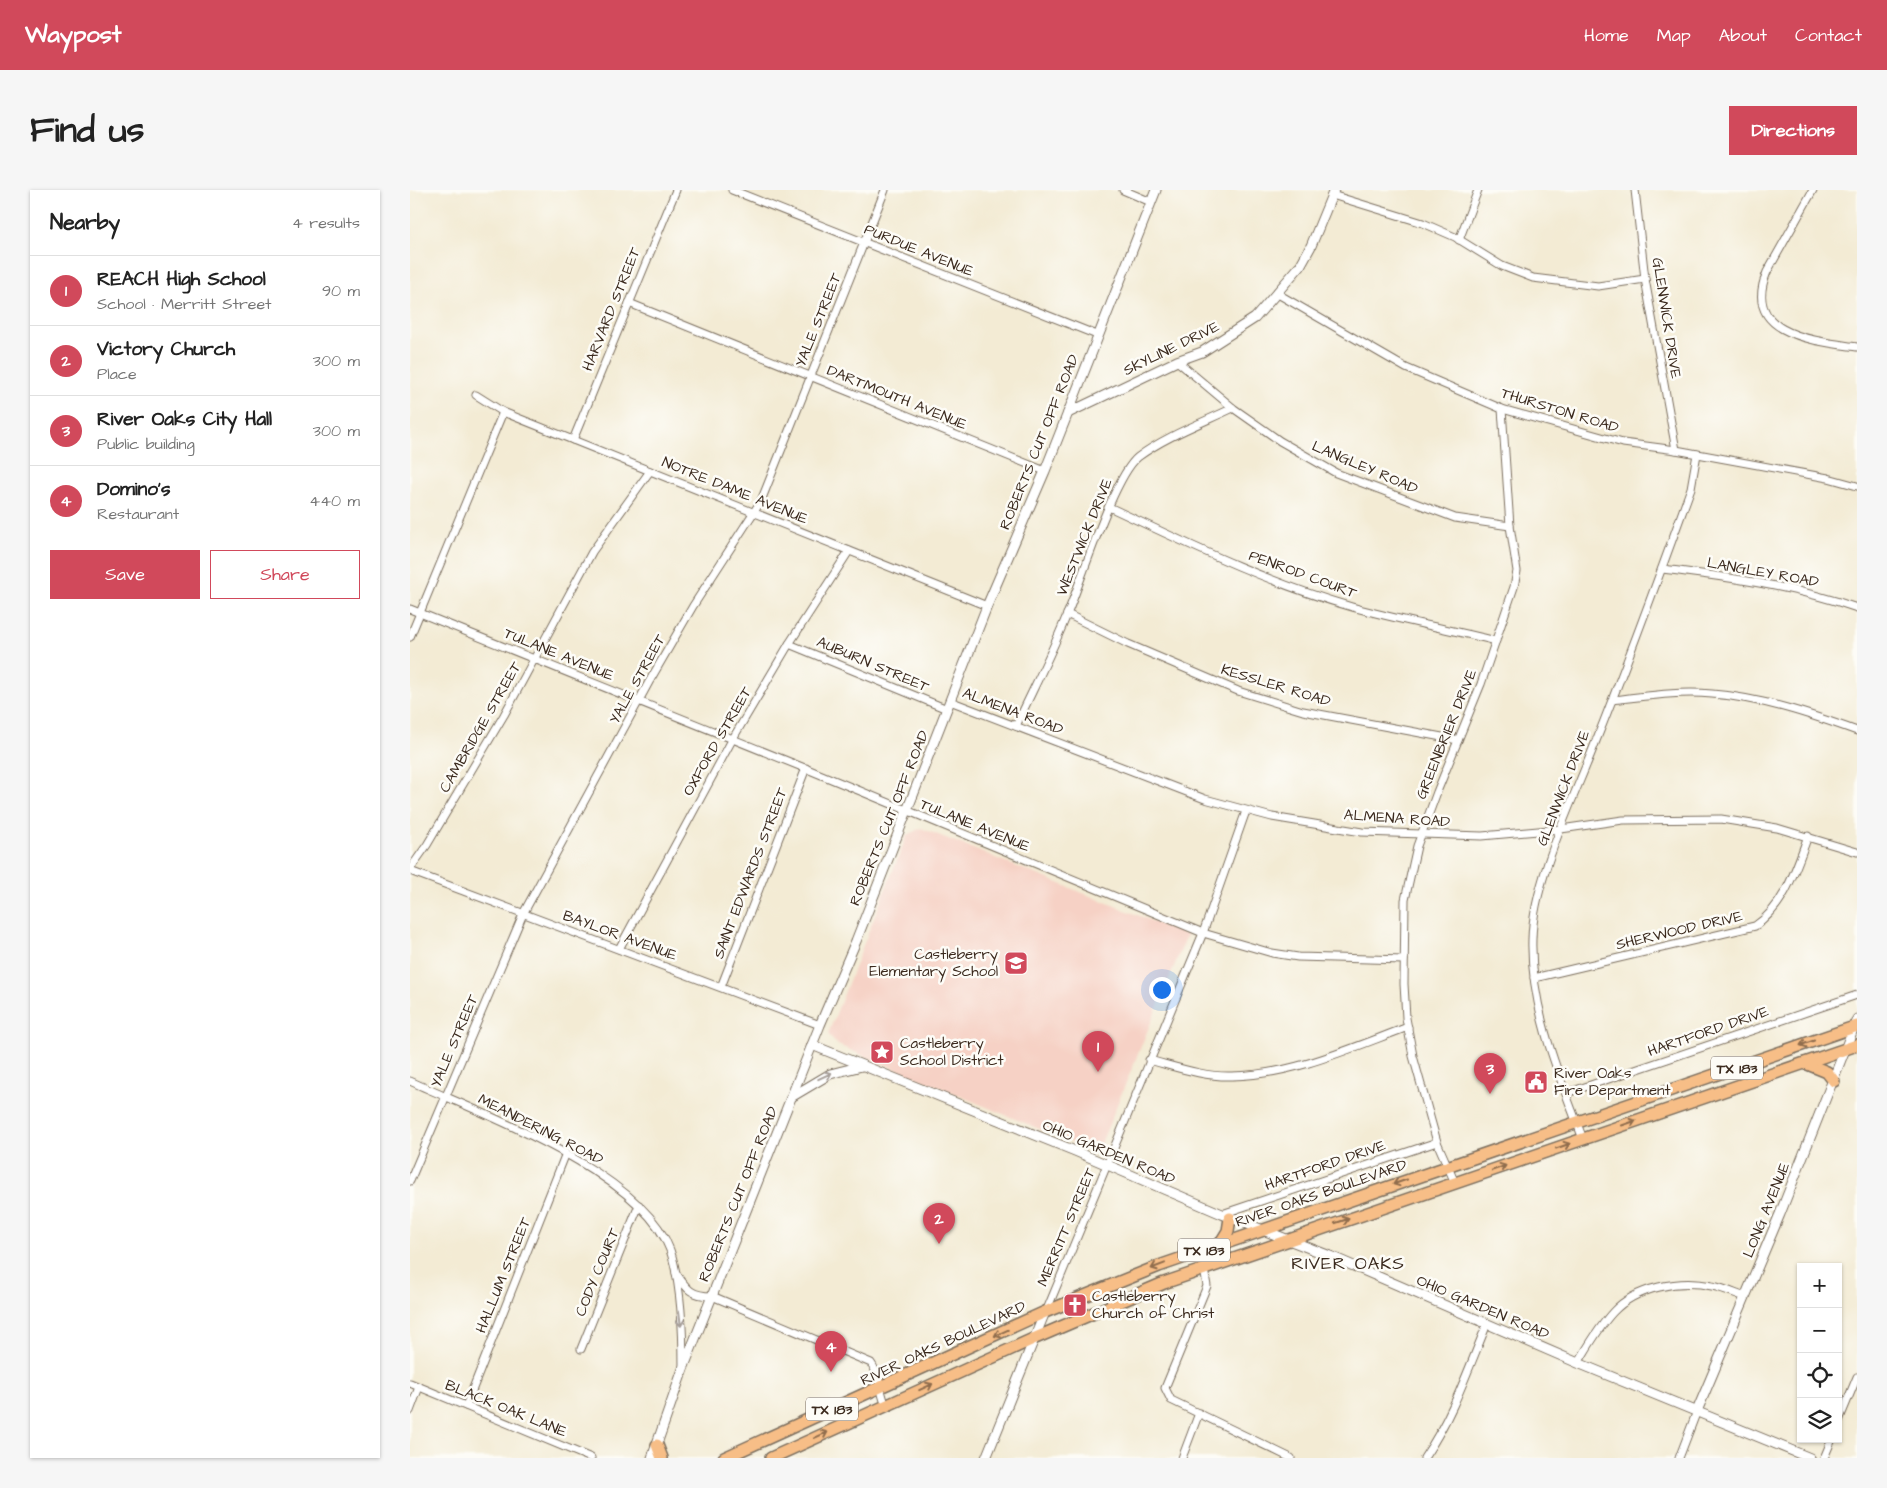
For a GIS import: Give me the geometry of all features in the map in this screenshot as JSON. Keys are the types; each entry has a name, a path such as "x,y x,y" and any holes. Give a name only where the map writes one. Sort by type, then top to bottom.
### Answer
{"main road":[{"name":"RIVER OAKS BOULEVARD","path":"724,1458 742,1454 1045,1312 1105,1287 1220,1244 1856,1024"},
{"name":"TX 183","path":"771,1458 1032,1339 1200,1271 1857,1046"},
{"path":"1805,1063 1827,1072 1834,1081"},
{"path":"1312,1232 1305,1228 1305,1222 1358,1204 1360,1195"},
{"path":"1220,1244 1228,1230 1226,1216"},
{"path":"1200,1271 1199,1264 1242,1248 1245,1245 1244,1236"},
{"path":"657,1445 662,1458"}],"street":[{"name":"HARVARD STREET","path":"573,440 676,190"},
{"name":"PURDUE AVENUE","path":"732,190 1097,335"},
{"name":"YALE STREET","path":"410,1181 523,914 693,606 755,513 885,190"},
{"path":"1123,190 1151,202"},
{"name":"ROBERTS CUT OFF ROAD","path":"652,1458 683,1369 712,1296 907,812 987,606 1045,471 1097,335 1156,190"},
{"path":"1459,240 1478,190"},
{"name":"GLENWICK DRIVE","path":"1635,190 1645,279 1676,450"},
{"path":"1812,190 1767,272 1761,293 1762,301 1769,318 1780,329 1812,341 1857,348"},
{"path":"1333,193 1423,223 1459,240 1502,266 1532,278 1598,286 1645,279"},
{"name":"SKYLINE DRIVE","path":"1068,413 1177,361 1202,352 1255,318 1278,294 1304,259 1333,193"},
{"name":"THURSTON ROAD","path":"1278,294 1406,368 1502,409 1623,444 1676,450 1828,478 1857,486"},
{"name":"DARTMOUTH AVENUE","path":"629,302 1045,471"},
{"name":"LANGLEY ROAD","path":"1177,361 1233,408 1280,441 1336,472 1455,518 1510,526"},
{"name":"NOTRE DAME AVENUE","path":"476,395 502,412 987,606"},
{"name":"WESTWICK DRIVE","path":"1016,726 1068,614 1109,507 1126,472 1138,458 1176,436 1233,408"},
{"name":"GREENBRIER DRIVE","path":"1455,1183 1437,1142 1413,1056 1408,1027 1404,960 1405,900 1422,835 1481,684 1517,571 1510,526 1502,409"},
{"path":"410,637 502,412"},
{"name":"GLENWICK DRIVE","path":"1583,1139 1553,1056 1534,978 1533,917 1540,888 1561,829 1613,700 1691,488 1697,454"},
{"name":"CAMBRIDGE STREET","path":"410,870 494,732 592,552 650,471"},
{"name":"PENROD COURT","path":"1109,507 1201,550 1279,582 1352,607 1496,641"},
{"name":"OXFORD STREET","path":"619,949 732,740 789,644 849,551"},
{"name":"LANGLEY ROAD","path":"1662,569 1742,579 1827,598 1857,608"},
{"name":"TULANE AVENUE","path":"410,609 732,740 806,768 907,812 1203,934 1272,953 1298,957 1404,960"},
{"name":"KESSLER ROAD","path":"1068,614 1128,644 1238,691 1303,710 1458,740"},
{"name":"AUBURN STREET","path":"789,644 949,705"},
{"path":"1613,700 1676,694 1712,694 1774,703 1857,731"},
{"name":"ALMENA ROAD","path":"949,705 1016,726 1205,799 1246,811 1362,832 1482,836 1561,829 1622,820 1721,819 1778,828 1857,852"},
{"name":"SAINT EDWARDS STREET","path":"721,987 806,768"},
{"name":"MERRITT STREET","path":"986,1458 1032,1339 1203,934 1246,811"},
{"name":"SHERWOOD DRIVE","path":"1534,978 1756,926 1772,912 1791,881 1808,836"},
{"name":"BAYLOR AVENUE","path":"410,870 820,1025"},
{"name":"HARTFORD DRIVE","path":"1567,1093 1857,995"},
{"name":"LONG AVENUE","path":"1697,1411 1856,1024"},
{"path":"1149,1060 1193,1072 1230,1076 1264,1074 1320,1060 1408,1027"},
{"name":"OHIO GARDEN ROAD","path":"812,1045 1107,1165 1226,1216 1335,1258 1487,1324 1810,1458"},
{"path":"792,1096 830,1074 862,1066"},
{"name":"MEANDERING ROAD","path":"410,1080 566,1154 599,1172 639,1205 662,1234 669,1249 675,1271 683,1343 683,1369"},
{"name":"HARTFORD DRIVE","path":"1226,1216 1437,1142"},
{"name":"HALLUM STREET","path":"466,1406 566,1154"},
{"name":"CODY COURT","path":"581,1349 639,1205"},
{"name":"MEANDERING ROAD","path":"675,1271 686,1288 699,1296 712,1296 871,1363 876,1370 878,1389"},
{"path":"1200,1271 1207,1286 1165,1388 1171,1400 1290,1458"},
{"path":"1578,1362 1603,1323 1614,1310 1628,1300 1652,1290 1679,1283 1712,1286 1745,1297"},
{"path":"1424,1458 1438,1438 1487,1324"},
{"path":"1842,1413 1857,1377"},
{"name":"BLACK OAK LANE","path":"410,1383 591,1458"},
{"path":"410,1412 420,1387"},
{"path":"878,1389 886,1406"},
{"path":"1679,1458 1697,1411"},
{"path":"1182,1458 1199,1413"},
{"path":"1824,1458 1830,1443"}],"shaded area":[{"name":"Castleberry Elementary School","path":"921,828 1187,935 1097,1153 838,1045 828,1034 907,835"}],"place":[{"name":"Castleberry Elementary School","path":"1016,963"},
{"name":"Castleberry School District","path":"882,1052"},
{"name":"REACH High School","path":"1098,1072"},
{"name":"River Oaks Fire Department","path":"1536,1082"},
{"name":"River Oaks City Hall","path":"1490,1094"},
{"name":"Victory Church","path":"939,1244"},
{"name":"Castleberry Church of Christ","path":"1075,1305"},
{"name":"Domino's","path":"831,1372"}],"district":[{"name":"RIVER OAKS","path":"1348,1263"}]}
